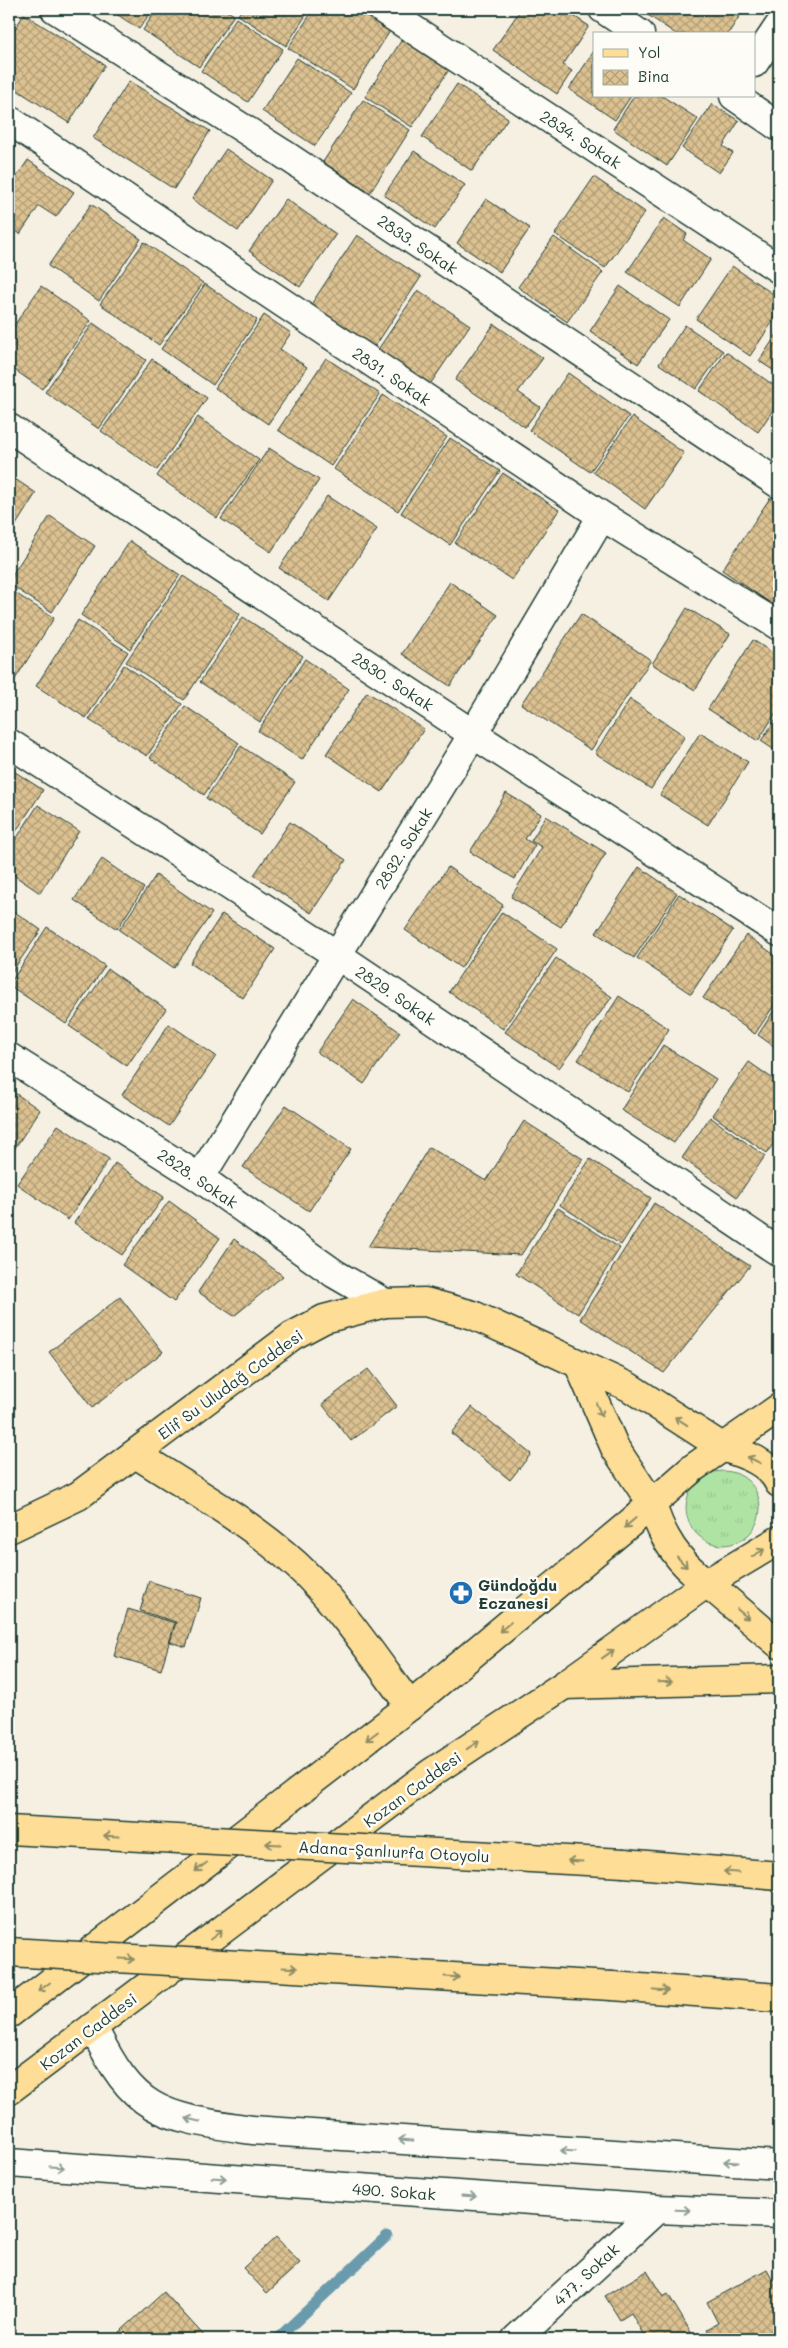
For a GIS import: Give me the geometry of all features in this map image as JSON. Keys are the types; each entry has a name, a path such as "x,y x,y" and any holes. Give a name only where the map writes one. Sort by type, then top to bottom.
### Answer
{"main road":[{"name":"Elif Su Uludağ Caddesi","path":"9,1529 78,1496 292,1336 324,1319 385,1303 424,1302 472,1315 629,1387 722,1447 761,1462 776,1477 779,1483"},
{"path":"579,1365 615,1448 652,1504 666,1542 678,1559 779,1644"},
{"path":"9,2014 410,1706 693,1468 779,1408"},
{"path":"136,1454 262,1536 309,1577 356,1631 410,1706"},
{"name":"Kozan Caddesi","path":"9,2090 431,1773 564,1685 706,1583 779,1540"},
{"path":"564,1685 779,1679"},
{"name":"Adana-Şanlıurfa Otoyolu","path":"9,1830 624,1863 779,1876"},
{"path":"9,1952 612,1986 779,1998"}],"street":[{"name":"2833. Sokak","path":"54,9 282,153 779,484"},
{"name":"2834. Sokak","path":"382,9 779,270"},
{"path":"603,9 637,32"},
{"path":"756,60 779,26"},
{"path":"737,98 779,127"},
{"name":"2831. Sokak","path":"9,120 602,516 779,626"},
{"name":"2830. Sokak","path":"9,428 779,932"},
{"name":"2832. Sokak","path":"200,1178 474,734 602,516"},
{"name":"2829. Sokak","path":"9,742 337,955 779,1252"},
{"name":"2828. Sokak","path":"9,1057 200,1178 336,1274 385,1303"},
{"path":"93,2027 117,2073 140,2098 163,2112 194,2121 252,2130 779,2165"},
{"name":"490. Sokak","path":"9,2164 657,2209 779,2214"},
{"name":"477. Sokak","path":"516,2339 657,2209"}],"green space":[{"path":"723,1471 744,1477 754,1487 760,1508 754,1529 744,1539 723,1545 702,1539 692,1529 686,1508 692,1487 702,1477"}],"building":[{"path":"109,9 153,9 139,29"},
{"path":"157,9 224,9 234,15 199,67 143,30"},
{"path":"242,9 310,9 286,46 238,15"},
{"path":"314,9 355,9 390,31 353,89 288,48"},
{"path":"521,9 563,9 589,26 563,65 572,71 557,94 493,50"},
{"path":"639,9 744,9 729,32 673,32"},
{"path":"24,14 105,65 69,123 9,85 9,39"},
{"path":"236,18 283,49 248,102 201,71"},
{"path":"403,38 450,68 412,127 365,97"},
{"path":"593,53 593,98 630,98 615,120 569,89"},
{"path":"297,58 351,93 315,146 262,111"},
{"path":"129,81 210,131 174,189 93,138"},
{"path":"457,84 508,118 472,171 422,137"},
{"path":"633,98 665,98 698,119 667,166 613,129"},
{"path":"363,100 410,130 370,193 323,162"},
{"path":"712,104 739,121 723,146 733,153 719,173 682,148"},
{"path":"226,149 272,180 238,231 192,199"},
{"path":"414,151 465,185 435,229 384,195"},
{"path":"28,160 74,192 56,217 39,206 20,234 9,226 9,188"},
{"path":"594,177 645,212 605,268 555,234"},
{"path":"286,199 336,234 300,287 249,251"},
{"path":"486,199 530,228 500,272 457,243"},
{"path":"91,204 141,239 99,301 48,266"},
{"path":"664,218 687,234 683,240 711,259 680,307 627,272"},
{"path":"357,235 421,277 374,348 310,306"},
{"path":"554,237 603,272 567,322 518,287"},
{"path":"144,242 203,283 159,345 100,304"},
{"path":"732,266 779,298 779,312 750,356 696,319"},
{"path":"205,284 257,320 213,385 161,349"},
{"path":"41,286 91,321 42,389 9,366 9,333"},
{"path":"620,286 669,320 638,364 590,331"},
{"path":"418,290 470,325 429,386 377,351"},
{"path":"264,315 291,333 280,349 307,367 268,424 215,388"},
{"path":"93,323 146,360 99,429 45,392"},
{"path":"494,324 543,358 518,392 540,407 525,427 455,380"},
{"path":"685,325 723,351 696,389 659,364"},
{"path":"779,331 779,374 759,361"},
{"path":"726,352 779,389 779,401 758,432 699,391"},
{"path":"326,358 380,394 331,466 278,430"},
{"path":"152,359 207,398 157,470 101,431"},
{"path":"568,373 629,416 590,472 529,430"},
{"path":"383,395 447,437 398,511 334,469"},
{"path":"198,417 259,460 217,518 157,476"},
{"path":"632,417 684,453 645,509 593,472"},
{"path":"450,438 500,471 450,545 401,513"},
{"path":"269,448 319,480 271,552 221,519"},
{"path":"503,473 559,510 512,580 455,543"},
{"path":"9,475 36,493 9,536"},
{"path":"327,496 377,529 329,601 279,568"},
{"path":"770,498 779,504 779,609 722,570"},
{"path":"50,516 95,546 52,612 9,584 9,580"},
{"path":"130,541 180,575 130,649 81,615"},
{"path":"183,576 240,614 184,700 126,662"},
{"path":"450,582 498,615 450,686 402,654"},
{"path":"9,589 54,618 12,684 9,682"},
{"path":"687,608 730,634 695,690 652,664"},
{"path":"581,614 651,660 591,750 521,704"},
{"path":"243,617 303,656 260,722 200,682"},
{"path":"78,620 128,652 86,718 36,686"},
{"path":"753,640 779,657 779,708 758,741 708,709"},
{"path":"305,659 349,689 302,760 258,731"},
{"path":"124,665 182,704 147,756 89,720"},
{"path":"367,692 424,729 382,792 326,754"},
{"path":"630,699 685,736 651,789 595,753"},
{"path":"185,706 239,743 204,795 150,758"},
{"path":"779,714 779,753 761,741"},
{"path":"700,733 748,762 708,825 660,795"},
{"path":"241,746 295,782 260,834 206,798"},
{"path":"9,768 43,790 9,842"},
{"path":"506,793 541,814 525,839 535,845 515,879 470,852"},
{"path":"38,805 79,831 40,893 9,872 9,850"},
{"path":"546,816 606,853 561,927 511,897 542,847 531,841"},
{"path":"290,822 346,860 311,913 254,875"},
{"path":"102,859 144,888 117,929 74,900"},
{"path":"448,867 503,905 461,968 405,930"},
{"path":"639,867 677,893 634,958 596,933"},
{"path":"156,875 212,913 174,968 119,930"},
{"path":"679,894 733,930 691,994 637,958"},
{"path":"9,908 41,930 9,976"},
{"path":"502,912 557,949 503,1029 449,992"},
{"path":"222,914 275,949 243,998 190,963"},
{"path":"47,927 105,966 66,1024 9,985"},
{"path":"746,935 779,958 779,998 755,1034 703,998"},
{"path":"556,958 612,997 559,1068 505,1032"},
{"path":"108,969 166,1009 127,1066 69,1026"},
{"path":"619,996 669,1029 628,1092 578,1060"},
{"path":"353,999 400,1032 364,1084 317,1052"},
{"path":"779,1003 779,1050 758,1035"},
{"path":"169,1024 216,1056 169,1126 122,1095"},
{"path":"663,1045 716,1079 674,1143 621,1110"},
{"path":"749,1062 779,1083 779,1135 767,1153 712,1115"},
{"path":"9,1089 40,1110 9,1157"},
{"path":"286,1105 351,1149 309,1211 243,1167"},
{"path":"710,1117 765,1156 737,1197 682,1158"},
{"path":"524,1121 583,1159 521,1255 368,1247 429,1147 486,1181"},
{"path":"58,1125 109,1159 68,1220 17,1184"},
{"path":"590,1159 651,1198 621,1245 560,1205"},
{"path":"115,1163 164,1197 122,1255 74,1223"},
{"path":"169,1201 220,1238 174,1302 122,1265"},
{"path":"654,1203 750,1266 664,1373 580,1319"},
{"path":"558,1208 620,1248 578,1314 516,1274"},
{"path":"234,1239 283,1276 234,1316 198,1292"},
{"path":"120,1297 163,1352 92,1408 49,1352"},
{"path":"368,1369 397,1406 351,1441 322,1404"},
{"path":"472,1407 531,1454 510,1480 451,1433"},
{"path":"149,1581 201,1598 186,1647 170,1642 176,1622 140,1611"},
{"path":"128,1609 175,1623 161,1670 114,1656"},
{"path":"276,2237 300,2263 267,2293 243,2268"},
{"path":"767,2269 773,2280 779,2277 779,2339 712,2339 707,2329 718,2323 707,2302"},
{"path":"647,2271 663,2297 668,2294 695,2339 646,2339 631,2313 620,2320 605,2296"},
{"path":"164,2292 207,2339 112,2339"}],"waterway":[{"path":"277,2339 387,2236"}],"place":[{"name":"Gündoğdu Eczanesi","path":"461,1593"}]}
